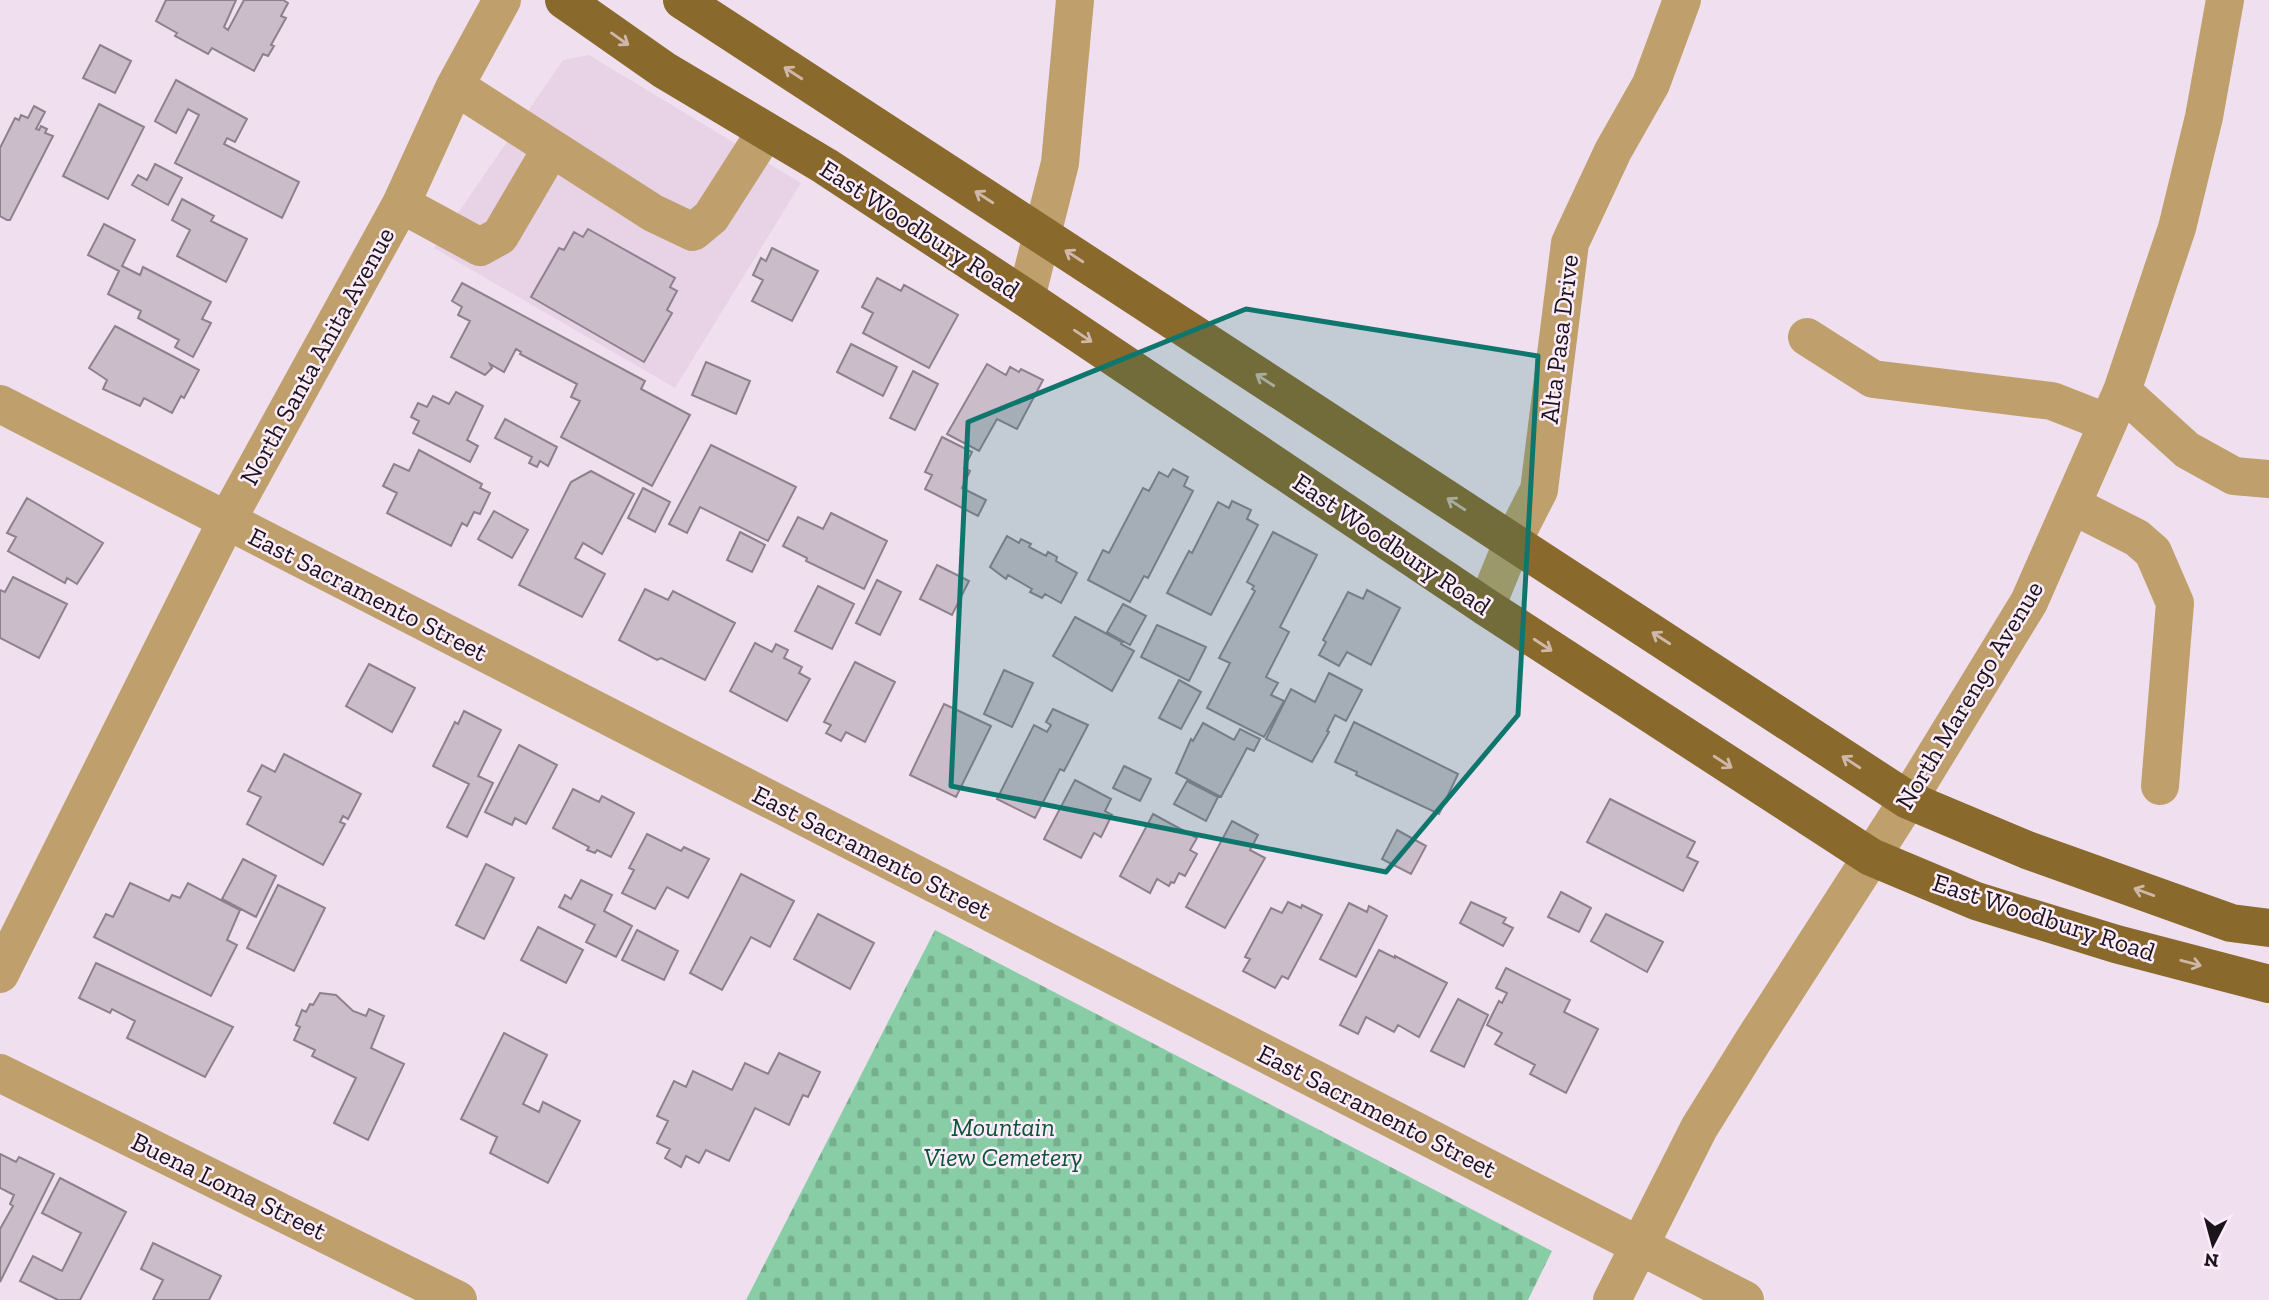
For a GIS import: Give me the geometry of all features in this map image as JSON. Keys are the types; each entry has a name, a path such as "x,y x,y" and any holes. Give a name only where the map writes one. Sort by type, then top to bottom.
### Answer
{"main road":[{"name":"East Woodbury Road","path":"564,0 664,70 825,166 1486,607 1871,857 1976,901 2116,944 2269,984"},
{"name":"East Woodbury Road","path":"682,0 1908,800 2027,850 2154,896 2231,923 2269,928"}],"street":[{"name":"North Santa Anita Avenue","path":"0,974 226,522 401,204 455,86 502,0"},
{"path":"1026,298 1060,163 1075,0"},
{"name":"Alta Pasa Drive","path":"1486,607 1513,541 1539,490 1570,243 1613,151 1651,84 1682,0"},
{"name":"North Marengo Avenue","path":"1612,1300 1699,1128 1908,800 2029,602 2115,407 2177,228 2204,117 2225,0"},
{"path":"455,86 653,212 693,232 711,217 766,131"},
{"path":"401,204 480,247 499,236 551,149"},
{"path":"1807,337 1872,379 2115,407 2234,476 2269,479"},
{"name":"East Sacramento Street","path":"0,404 1745,1300"},
{"path":"2072,505 2137,538 2153,552 2175,603 2160,786"},
{"name":"Buena Loma Street","path":"0,1073 458,1300"}],"highlighted area":[{"path":"1246,309 1538,356 1518,715 1386,872 951,786 968,422"}],"shaded area":[{"path":"589,55 801,183 675,388 434,248 563,60"}],"green space":[{"name":"Mountain View Cemetery","path":"935,930 1552,1251 1528,1300 746,1300"}],"building":[{"path":"166,0 236,0 224,27 228,30 244,0 283,0 288,3 281,16 286,18 271,45 274,46 268,56 263,54 254,71 212,48 208,54 175,36 177,33 156,21"},
{"path":"100,45 131,61 115,93 83,78"},
{"path":"176,80 247,119 235,142 227,138 224,144 299,182 282,218 175,163 199,115 188,109 176,133 155,121"},
{"path":"99,104 144,127 108,199 63,176"},
{"path":"34,106 45,112 36,129 39,130 41,126 47,129 45,133 53,136 10,220 7,220 0,216 0,148 15,118 19,120 21,115 28,118"},
{"path":"155,164 182,178 168,205 132,185 138,175 147,180"},
{"path":"182,199 214,216 211,221 247,239 226,282 177,256 190,230 172,220"},
{"path":"104,224 135,240 122,266 140,275 143,267 211,302 202,319 211,323 193,357 175,347 179,340 138,318 141,311 108,294 119,271 88,255"},
{"path":"588,229 675,278 670,287 677,291 667,310 672,313 644,362 531,297 559,248 564,250 574,232 583,237"},
{"path":"772,248 818,271 792,321 752,301 763,280 753,275 761,258 766,261"},
{"path":"877,278 901,291 904,285 958,315 929,368 863,333 873,313 862,307"},
{"path":"462,283 645,381 641,389 690,415 652,486 561,437 580,401 571,397 577,384 520,354 516,349 504,372 490,364 492,368 485,375 451,357 470,321 458,315 462,307 452,301"},
{"path":"115,326 199,370 184,398 181,396 172,413 144,398 140,406 103,389 107,380 89,368"},
{"path":"851,344 897,367 883,396 837,372"},
{"path":"706,362 750,381 736,414 692,395"},
{"path":"987,364 1006,375 1010,367 1019,372 1021,369 1043,380 1017,429 997,419 979,451 947,434"},
{"path":"913,371 938,384 915,430 890,418"},
{"path":"456,392 483,406 467,440 478,446 470,462 413,433 419,421 411,417 418,403 427,407 433,396 449,404"},
{"path":"505,419 557,447 548,466 540,461 537,467 529,463 532,457 495,438"},
{"path":"942,437 972,452 964,468 970,471 962,488 986,500 978,516 925,489 932,475 925,472"},
{"path":"711,445 796,487 768,541 700,507 687,533 669,524"},
{"path":"419,450 482,484 480,488 490,493 480,514 474,512 467,526 462,523 451,546 387,513 397,493 383,486 394,464 409,471"},
{"path":"1173,469 1188,477 1184,486 1193,491 1148,578 1144,576 1130,602 1088,580 1103,550 1109,553 1143,488 1149,491 1159,472 1168,477"},
{"path":"591,471 634,494 602,554 583,543 575,558 605,574 582,617 519,585 571,482"},
{"path":"643,488 670,502 655,532 628,518"},
{"path":"27,498 103,543 77,584 67,578 65,583 8,551 16,537 7,533"},
{"path":"1232,501 1251,510 1247,519 1258,525 1211,615 1167,593 1189,551 1192,553 1218,502 1229,508"},
{"path":"494,511 528,530 512,558 478,539"},
{"path":"831,513 887,541 864,589 806,561 807,558 783,546 798,517 823,529"},
{"path":"740,532 765,545 752,572 727,560"},
{"path":"1273,532 1317,555 1280,627 1289,632 1266,677 1278,683 1271,695 1284,701 1264,737 1207,708 1230,663 1219,658 1255,591 1252,589 1254,586 1247,582"},
{"path":"1007,536 1019,543 1021,539 1031,544 1029,547 1046,556 1048,552 1057,557 1056,561 1077,573 1061,603 1045,594 1042,598 1030,592 1032,589 1008,575 1006,579 990,567"},
{"path":"937,565 969,581 952,615 920,599"},
{"path":"13,577 67,604 39,658 0,638 0,590 5,592"},
{"path":"877,580 901,592 880,635 856,623"},
{"path":"818,586 854,604 832,649 795,631"},
{"path":"645,589 668,600 673,591 735,623 705,680 661,658 657,660 619,640"},
{"path":"1367,590 1400,608 1371,665 1347,652 1339,666 1319,655 1326,642 1323,640 1348,592 1363,599"},
{"path":"1123,604 1146,616 1130,645 1107,632"},
{"path":"1075,617 1134,651 1112,691 1053,656"},
{"path":"1157,625 1206,647 1189,681 1141,657"},
{"path":"755,643 772,652 776,644 788,650 784,658 802,667 799,673 810,679 787,721 730,691"},
{"path":"855,662 895,682 865,742 846,732 841,741 826,733 831,725 824,722"},
{"path":"369,664 415,688 392,732 346,706"},
{"path":"1004,670 1033,683 1012,727 984,714"},
{"path":"1329,673 1362,690 1346,721 1335,715 1312,762 1266,739 1291,689 1315,702"},
{"path":"1179,680 1201,692 1181,729 1159,718"},
{"path":"944,704 991,726 956,797 910,775"},
{"path":"1053,709 1088,725 1064,771 1060,769 1035,818 997,799 1034,725 1047,732 1051,725 1046,722"},
{"path":"464,711 501,730 478,776 493,783 467,837 447,827 469,784 433,766 455,722 458,724"},
{"path":"1354,722 1458,774 1439,814 1356,775 1357,772 1335,762"},
{"path":"1203,723 1234,740 1240,729 1260,739 1254,751 1247,748 1221,797 1176,773 1191,739 1193,741"},
{"path":"519,745 557,765 526,824 515,818 512,825 485,812"},
{"path":"284,754 361,794 348,819 343,816 340,822 345,824 323,865 247,824 261,797 248,791 262,765 275,772"},
{"path":"1124,766 1151,779 1140,801 1113,788"},
{"path":"1075,780 1111,799 1105,811 1112,815 1101,837 1094,833 1081,858 1044,839"},
{"path":"1187,781 1218,797 1206,821 1174,804"},
{"path":"573,789 599,802 602,796 634,813 611,857 597,850 595,853 587,850 589,847 553,828"},
{"path":"1610,799 1695,842 1687,857 1698,862 1683,891 1587,842"},
{"path":"1153,814 1197,838 1190,850 1197,854 1185,876 1179,873 1174,883 1171,882 1169,886 1157,879 1150,893 1120,876"},
{"path":"1232,821 1258,835 1250,850 1265,858 1225,928 1186,907"},
{"path":"1397,830 1426,846 1411,874 1382,859"},
{"path":"647,834 681,851 684,847 709,859 688,898 667,887 655,909 622,893 634,870 629,868"},
{"path":"243,859 276,876 256,917 222,899"},
{"path":"486,864 514,878 484,939 456,925"},
{"path":"741,874 794,901 770,947 751,937 722,990 690,973"},
{"path":"581,880 612,895 604,911 632,926 616,957 586,942 595,925 559,907 565,895 571,899"},
{"path":"130,883 169,901 172,895 180,898 188,883 240,910 227,940 237,945 211,996 94,937 106,914 113,917"},
{"path":"278,885 325,908 294,971 247,948"},
{"path":"1561,892 1591,908 1579,932 1548,917"},
{"path":"1288,902 1301,908 1302,905 1322,915 1288,979 1282,976 1275,988 1243,971 1250,959 1245,957 1271,908 1282,913"},
{"path":"1471,902 1506,918 1503,923 1513,928 1503,946 1460,923"},
{"path":"1349,903 1367,912 1369,906 1387,916 1356,977 1320,959"},
{"path":"818,914 874,943 850,989 794,959"},
{"path":"1606,914 1663,942 1647,972 1591,941"},
{"path":"538,927 583,950 566,983 521,960"},
{"path":"637,930 678,951 664,980 622,960"},
{"path":"1379,950 1447,983 1419,1037 1398,1025 1394,1032 1366,1017 1358,1034 1340,1025"},
{"path":"96,963 233,1027 205,1077 127,1038 135,1021 112,1009 110,1013 79,998"},
{"path":"1506,968 1570,1000 1564,1012 1598,1029 1566,1093 1530,1074 1535,1065 1495,1044 1502,1033 1487,1025 1499,1001 1502,1003 1507,993 1496,988"},
{"path":"320,993 336,995 353,1011 366,1016 369,1009 384,1016 371,1048 404,1064 368,1140 334,1123 356,1078 312,1056 315,1050 294,1040 300,1027 296,1025 302,1010 306,1012"},
{"path":"1458,999 1488,1015 1464,1067 1431,1051"},
{"path":"504,1033 547,1055 523,1104 539,1112 543,1102 580,1121 548,1183 490,1153 497,1137 461,1119"},
{"path":"779,1053 820,1072 808,1097 803,1095 789,1125 755,1108 729,1161 706,1150 699,1163 686,1156 681,1167 665,1158 670,1149 657,1143 668,1121 657,1116 674,1081 686,1087 693,1071 732,1090 745,1063 768,1074"},
{"path":"0,1154 16,1162 19,1157 54,1174 0,1282 0,1229 13,1206 10,1204 14,1195 0,1188"},
{"path":"60,1178 126,1212 80,1300 58,1300 20,1281 33,1256 62,1271 81,1233 42,1213"},
{"path":"153,1243 221,1276 209,1300 153,1300 163,1280 141,1269"}]}
